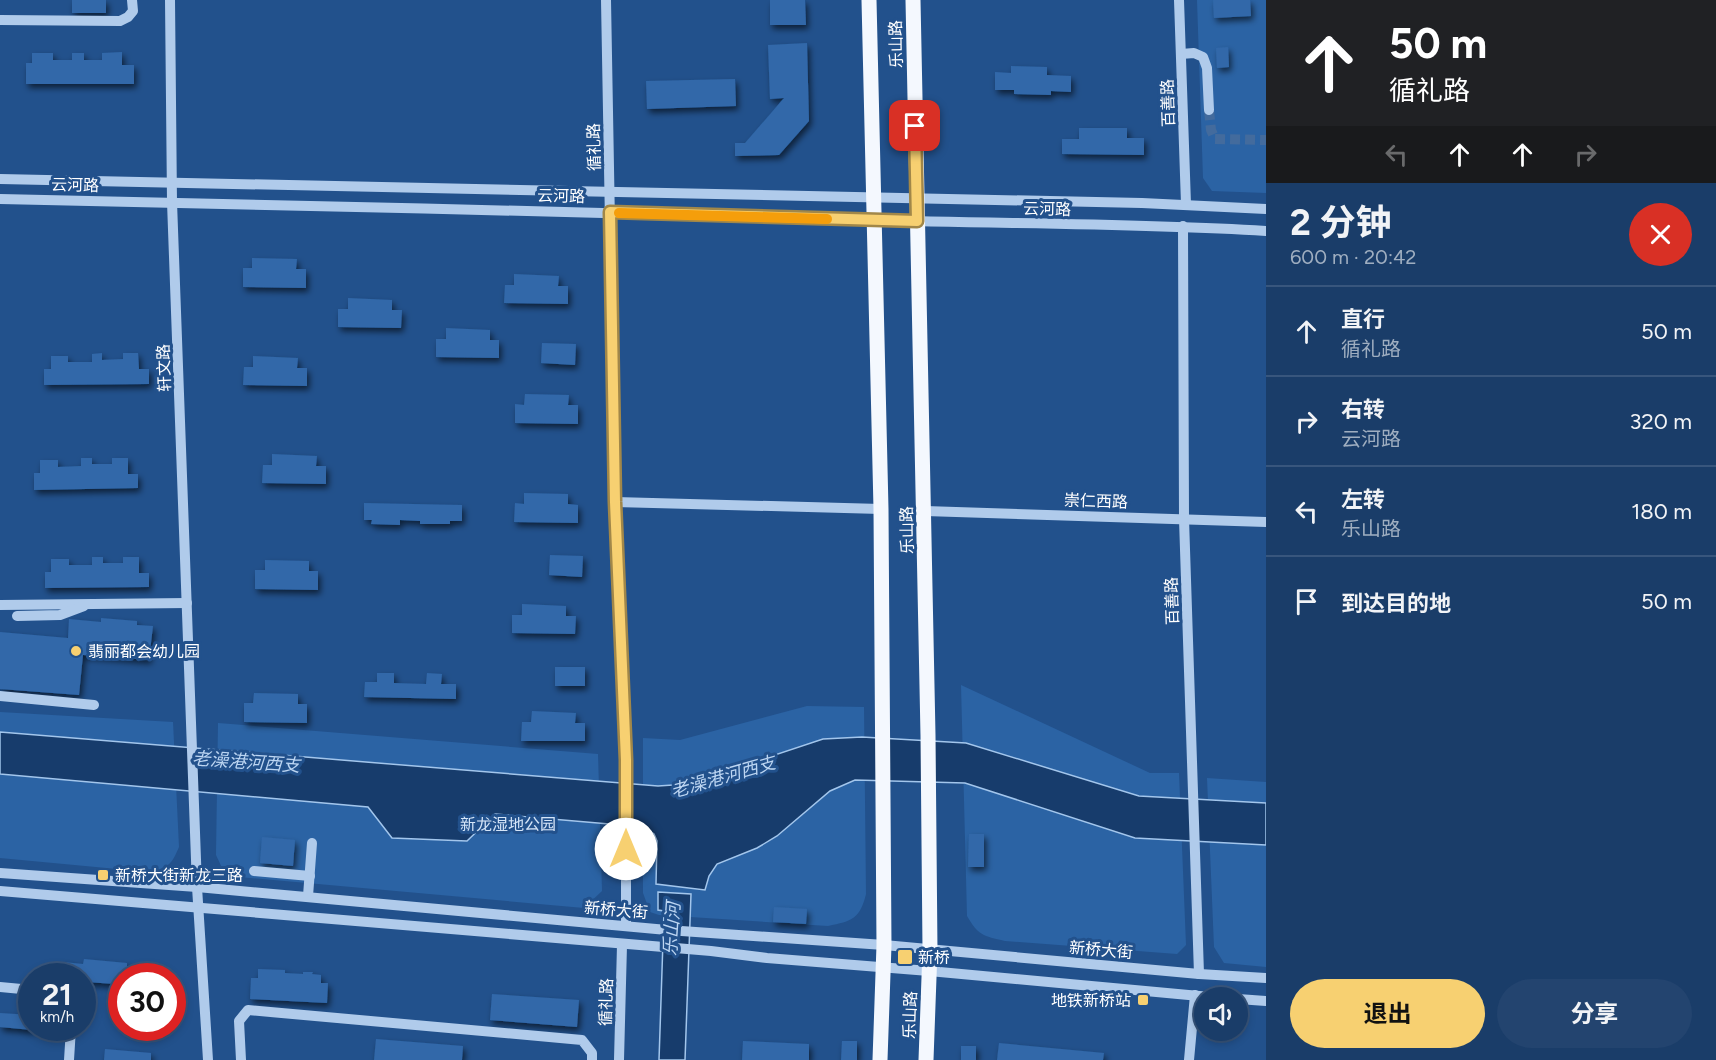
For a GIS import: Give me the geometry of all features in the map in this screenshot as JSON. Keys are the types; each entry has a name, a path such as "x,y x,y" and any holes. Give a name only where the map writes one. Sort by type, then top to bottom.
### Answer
{"main road":[{"name":"乐山路","path":"869,0 881,509 884,945 880,1060"},
{"name":"乐山路","path":"913,0 928,735 930,950 926,1060"}],"street":[{"path":"0,20 120,21 133,11 132,0"},
{"name":"轩文路","path":"170,0 172,202 196,887"},
{"name":"循礼路","path":"606,0 615,502 626,760 626,926"},
{"name":"百善路","path":"1179,0 1186,204"},
{"path":"1181,54 1194,53 1203,57 1207,68 1209,111"},
{"name":"云河路","path":"0,179 1186,204 1266,208"},
{"name":"云河路","path":"0,199 1183,226 1266,231"},
{"name":"百善路","path":"1183,226 1184,519 1199,974"},
{"path":"615,502 881,509"},
{"name":"崇仁西路","path":"925,511 1266,522"},
{"path":"0,605 187,603"},
{"path":"17,616 60,615 90,604"},
{"path":"0,696 94,705"},
{"path":"308,896 312,843"},
{"path":"255,871 310,876"},
{"name":"新桥大街","path":"0,873 308,896 667,930 884,945 1266,978"},
{"path":"196,887 207,1060"},
{"name":"新桥大街","path":"0,891 711,951 767,958 929,970 1194,995"},
{"name":"循礼路","path":"619,1060 622,945"},
{"path":"0,987 18,989"},
{"path":"1248,1000 1266,1001"},
{"path":"1189,1060 1194,1006"},
{"path":"241,1060 239,1021 249,1010 582,1041 592,1053 592,1060"},
{"path":"69,1060 71,1041"}],"green space":[{"path":"1197,0 1266,0 1266,193 1212,191 1203,178"},
{"path":"961,685 1150,773 1179,773 1186,945 1177,954 1005,941 986,936 974,927 967,916"},
{"path":"807,706 864,707 866,894 858,914 849,920 828,926 659,915 650,912 643,893 643,738 680,740"},
{"path":"0,712 173,722 179,847 171,862 165,867 149,872 0,858"},
{"name":"新龙湿地公园","path":"218,723 598,754 602,891 584,908 239,877 223,870 216,855"},
{"path":"1207,778 1266,782 1266,967 1224,963 1214,947"}],"water":[{"name":"老澡港河西支","path":"0,732 658,786 688,784 823,739 862,737 966,743 1139,796 1266,803 1266,845 1135,838 965,783 855,780 830,791 777,836 757,848 717,864 709,876 705,890 656,884 657,841 654,834 644,827 495,814 467,841 392,838 368,807 0,774"},
{"name":"乐山河","path":"658,892 691,894 685,1060 659,1060 664,911 658,910"}],"building":[{"path":"72,0 106,0 106,13 72,13"},
{"path":"770,0 805,0 806,25 770,25"},
{"path":"1213,0 1250,0 1251,16 1214,18"},
{"path":"807,43 809,121 779,155 735,156 735,143 745,143 784,98 770,99 768,45"},
{"path":"1228,47 1229,67 1217,68 1216,48"},
{"path":"122,52 122,65 134,65 134,84 26,84 26,63 32,63 32,53 53,53 53,60 72,60 72,53 84,53 84,60 102,60 102,53"},
{"path":"1011,66 1047,67 1047,75 1071,76 1071,92 1051,91 1051,95 1014,94 1014,90 995,90 995,72 1011,73"},
{"path":"735,79 736,106 647,109 646,81"},
{"path":"1079,128 1127,128 1127,138 1144,138 1144,155 1062,154 1062,139 1079,139"},
{"path":"252,258 297,259 296,269 306,269 306,288 243,287 243,268 252,268"},
{"path":"514,274 559,276 558,286 568,286 568,304 504,303 505,285 514,285"},
{"path":"348,298 392,300 392,310 402,310 401,328 338,327 338,309 348,309"},
{"path":"446,328 490,330 490,340 499,340 499,358 436,357 436,339 446,339"},
{"path":"542,343 576,344 575,365 541,363"},
{"path":"102,353 102,360 123,359 123,353 138,353 139,369 149,369 149,384 44,385 44,369 51,369 51,356 68,356 68,362 92,362 92,354"},
{"path":"253,356 298,358 297,368 307,368 307,386 243,385 244,367 253,367"},
{"path":"525,394 569,395 568,405 578,405 578,424 515,423 515,404 524,405"},
{"path":"272,454 317,456 316,466 326,466 326,484 262,483 263,465 272,465"},
{"path":"81,458 92,458 92,464 112,464 112,458 128,458 128,474 138,474 138,488 34,490 34,473 40,473 40,460 58,460 58,467 81,466"},
{"path":"524,493 568,494 568,504 578,505 578,523 514,522 515,503 524,504"},
{"path":"364,503 462,505 462,521 450,521 450,524 420,524 420,521 400,520 400,525 371,524 372,520 364,520"},
{"path":"550,555 583,556 582,577 549,575"},
{"path":"92,557 103,557 103,563 123,563 123,557 139,557 139,573 149,573 149,587 45,588 45,572 51,572 51,559 69,559 69,565 92,565"},
{"path":"265,560 309,561 309,571 318,571 318,590 255,589 255,570 265,570"},
{"path":"522,604 566,606 566,616 576,616 575,634 512,633 512,615 522,615"},
{"path":"101,618 137,621 137,625 153,626 149,660 83,655 79,695 0,689 0,632 68,638 69,619 101,622"},
{"path":"555,667 585,667 585,686 555,686"},
{"path":"377,673 394,673 394,683 426,684 427,673 442,674 441,684 456,684 456,699 364,697 365,682 377,682"},
{"path":"254,693 298,694 298,704 307,704 307,723 244,722 244,703 253,703"},
{"path":"532,711 576,713 575,723 585,723 585,741 521,741 522,722 531,722"},
{"path":"969,834 984,834 984,867 968,867"},
{"path":"262,837 295,840 293,866 260,863"},
{"path":"774,907 807,909 806,924 773,922"},
{"path":"84,959 127,963 108,963 108,984 96,983 96,963 83,963"},
{"path":"258,969 285,970 285,973 303,974 303,972 313,972 312,974 321,975 321,983 328,983 327,1003 250,999 251,978 258,978"},
{"path":"492,994 579,1000 577,1027 490,1020"},
{"path":"0,1013 18,1014 18,1029 0,1027"},
{"path":"376,1039 463,1046 462,1060 374,1060"},
{"path":"743,1041 809,1044 809,1060 742,1060"},
{"path":"842,1041 857,1041 857,1060 841,1060"},
{"path":"999,1043 1104,1053 1103,1060 997,1060"},
{"path":"961,1046 976,1046 976,1060 961,1060"},
{"path":"105,1049 151,1053 151,1060 104,1060"}],"tunnel":[{"path":"1209,110 1211,130 1215,139 1266,140"}],"slow traffic":[{"path":"619,213 827,219"}],"place":[{"name":"翡丽都会幼儿园","path":"76,651"},
{"name":"新桥大街新龙三路","path":"103,875"},
{"name":"新桥","path":"905,957"},
{"name":"地铁新桥站","path":"1143,1000"}],"route":[{"path":"626,849 626,760 615,502 610,212 917,221 915,126"}]}
